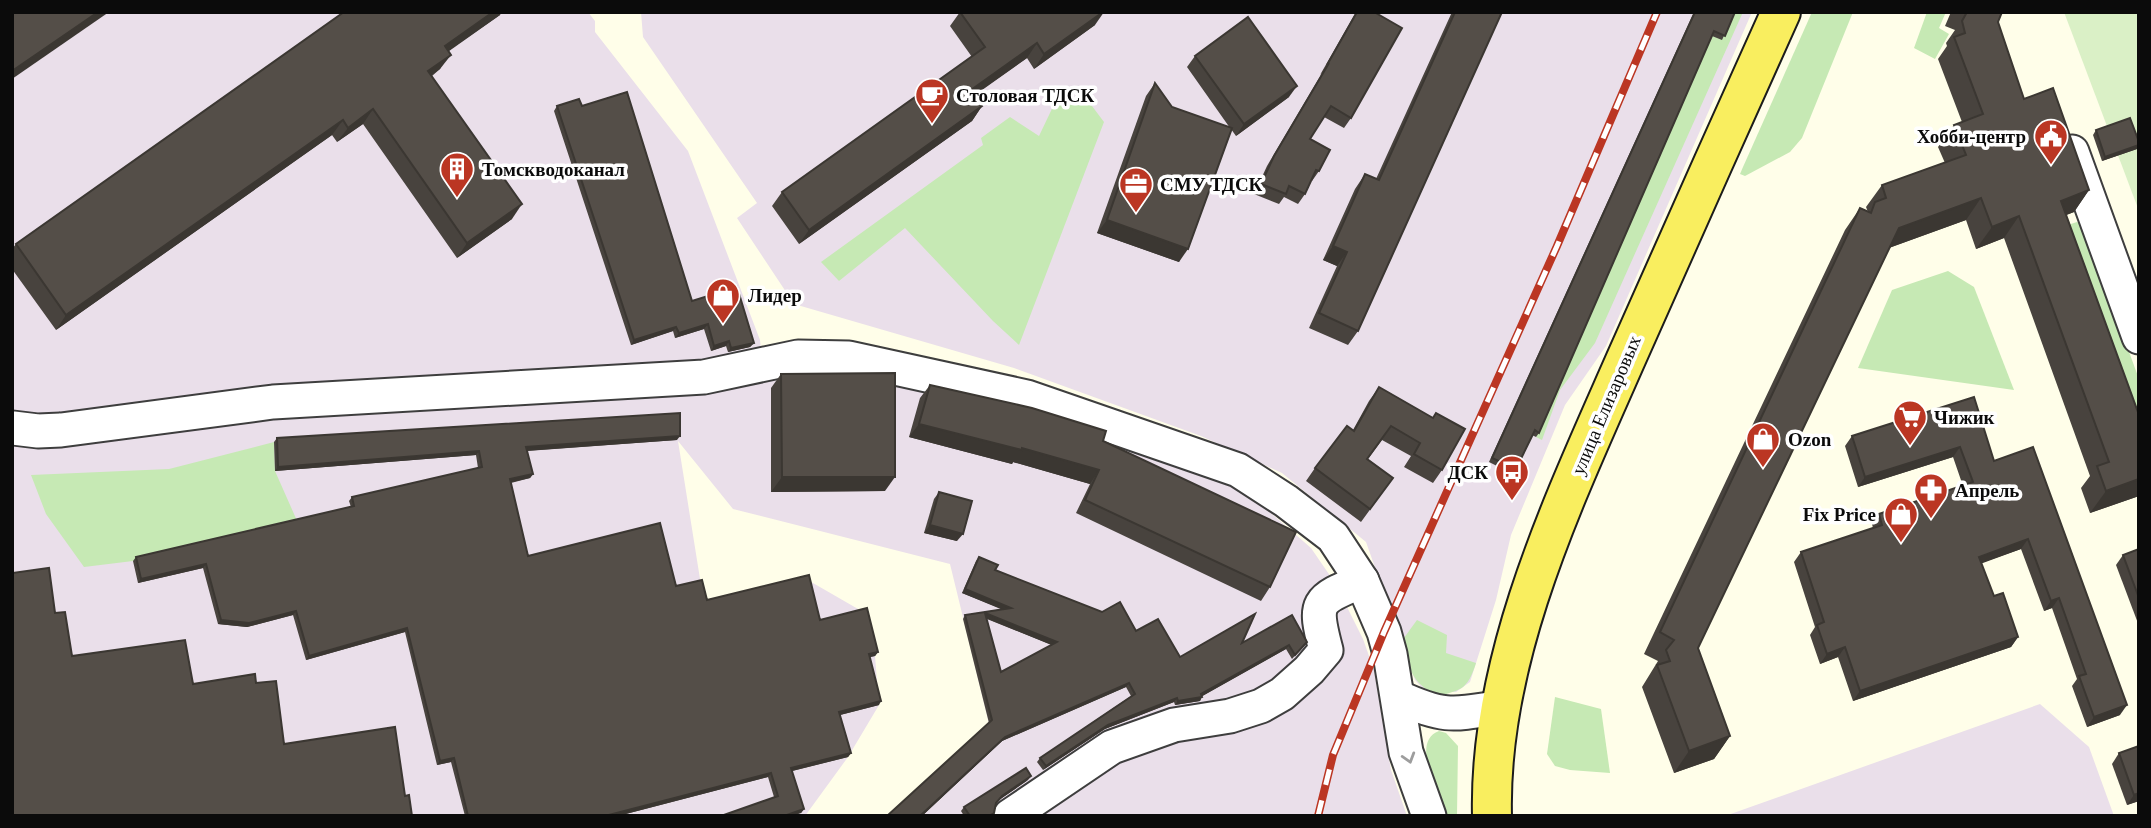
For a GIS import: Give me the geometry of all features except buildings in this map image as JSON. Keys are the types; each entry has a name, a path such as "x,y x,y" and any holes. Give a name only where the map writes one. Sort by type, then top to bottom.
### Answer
{"main road":[{"name":"улица Елизаровых","path":"1492,816 1494,748 1508,665 1563,506 1781,12"}],"street":[{"path":"2061,121 2139,337"},
{"path":"13,428 61,430 272,402 704,377 797,357 849,358 1027,397 1238,470 1286,501 1333,537 1362,580 1384,632 1406,752 1429,816"},
{"path":"1010,816 1112,747 1174,725 1230,716 1261,706 1282,694 1309,670 1326,650 1317,619 1327,596 1362,580"},
{"path":"1398,697 1442,714 1461,714 1501,707"}],"shaded area":[{"path":"12,12 588,12 595,21 595,32 688,151 760,340 764,377 856,377 1044,414 1211,475 1264,507 1311,548 1335,583 1363,639 1374,670 1391,770 1407,816 895,816 989,724 950,564 733,509 678,441 704,604 806,579 865,613 875,656 879,705 848,757 805,816 12,816"},
{"path":"641,12 1752,12 1606,346 1565,405 1511,535 1496,600 1470,682 1456,692 1423,689 1415,680 1366,542 1282,473 1201,436 1014,368 794,304 737,218 757,203 643,37"},
{"path":"2040,704 2089,747 2114,816 1725,816"}],"green space":[{"path":"1734,12 1743,12 1595,343 1560,390 1542,440 1536,437 1711,35"},
{"path":"1812,12 1853,12 1802,138 1790,152 1745,176 1740,174 1743,167"},
{"path":"1927,12 1946,12 1939,28 1949,34 1935,59 1914,48"},
{"path":"2064,12 2139,12 2139,211"},
{"path":"1060,92 1092,106 1104,122 1019,345 905,228 839,281 821,262 983,145 981,138 1010,117 1039,136"},
{"path":"2077,222 2082,224 2139,379 2139,468 2049,231"},
{"path":"1948,271 1974,287 2014,390 1858,368 1892,290"},
{"path":"274,442 275,471 298,523 133,561 84,567 46,514 31,475 169,469"},
{"path":"1417,620 1447,635 1446,653 1476,663 1463,687 1438,696 1417,680 1401,642"},
{"path":"1555,697 1601,709 1610,773 1555,766 1547,754"},
{"path":"1439,731 1446,733 1458,746 1457,816 1448,816 1429,770 1427,746 1430,737"}],"railway":[{"path":"1318,816 1333,755 1384,632 1557,246 1657,12"}],"place":[{"name":"Столовая ТДСК","path":"932,125"},
{"name":"Хобби-центр","path":"2051,166"},
{"name":"Томскводоканал","path":"457,199"},
{"name":"СМУ ТДСК","path":"1136,214"},
{"name":"Лидер","path":"723,325"},
{"name":"Чижик","path":"1910,447"},
{"name":"Ozon","path":"1763,469"},
{"name":"ДСК","path":"1512,502"},
{"name":"Апрель","path":"1931,520"},
{"name":"Fix Price","path":"1901,544"}]}
